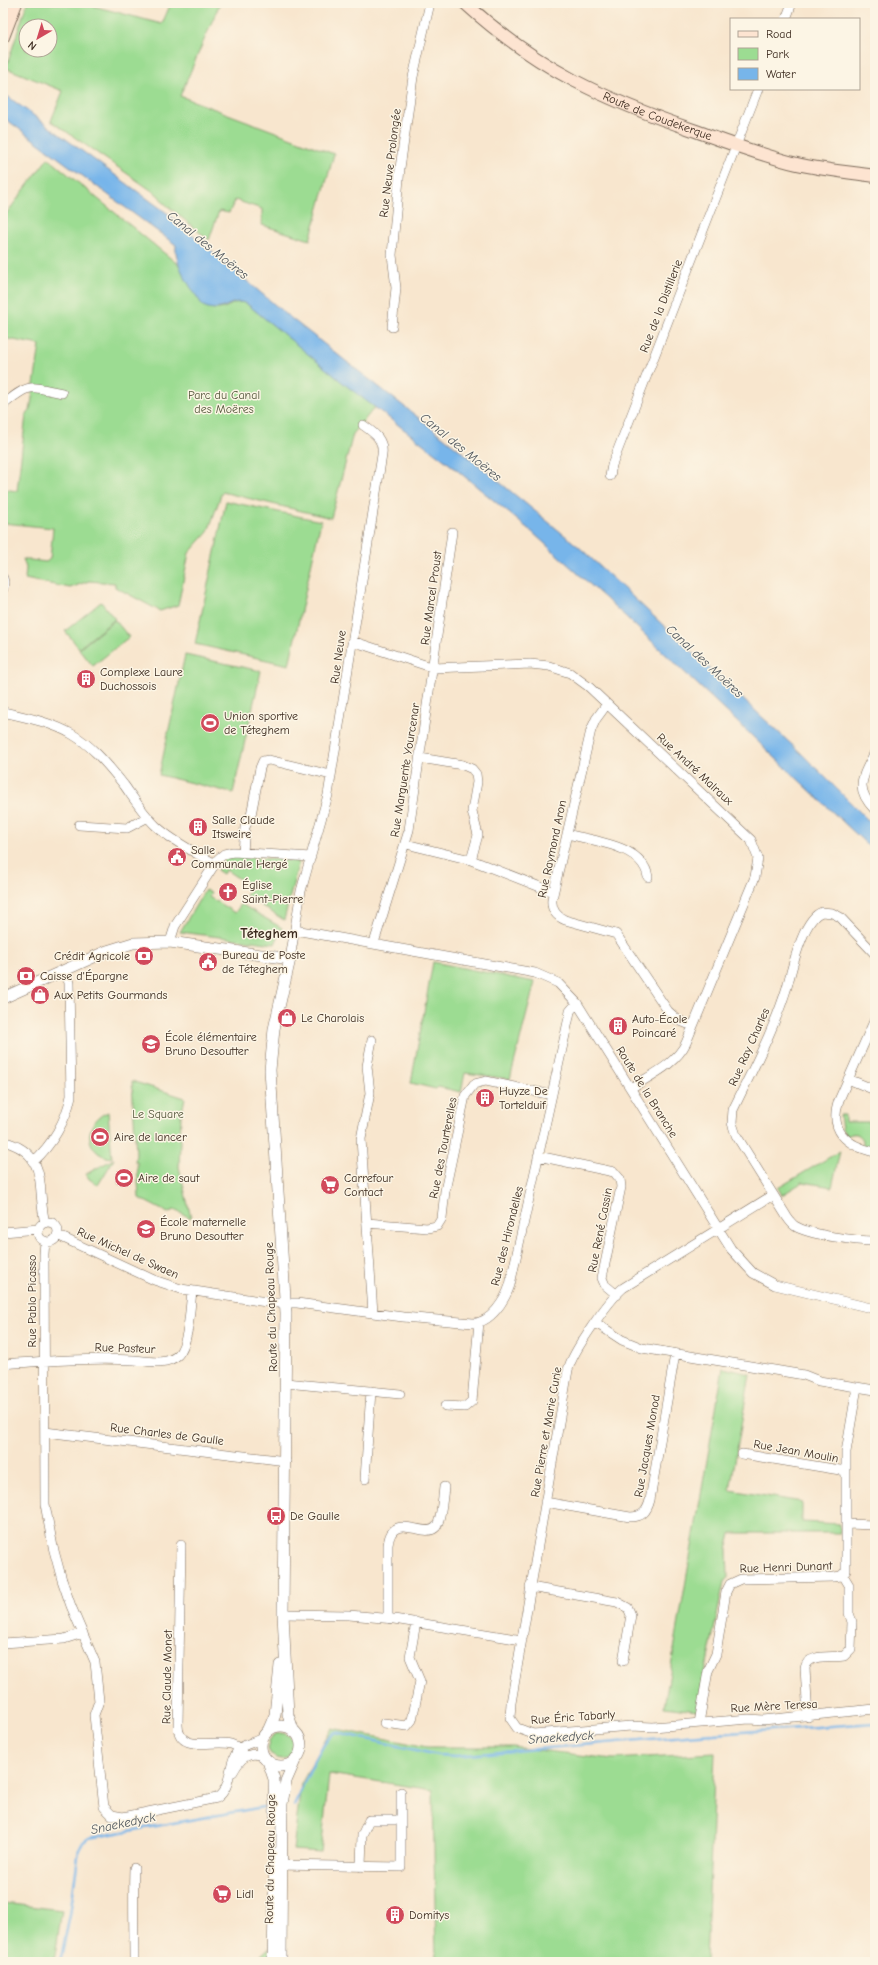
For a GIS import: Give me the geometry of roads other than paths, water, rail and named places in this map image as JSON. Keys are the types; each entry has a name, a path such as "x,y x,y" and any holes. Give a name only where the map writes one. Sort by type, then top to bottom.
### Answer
{"main road":[{"path":"3,36 16,3"},
{"name":"Route de Coudekerque","path":"464,3 516,46 572,81 639,111 735,145 805,165 875,176"}],"street":[{"name":"Rue Neuve Prolongée","path":"392,326 396,288 392,255 400,168 414,70 430,3"},
{"path":"786,18 792,3"},
{"name":"Rue de la Distillerie","path":"610,476 612,465 758,90"},
{"path":"3,405 20,390 26,388 35,388 62,393"},
{"name":"Rue Neuve","path":"290,959 300,898 326,805 332,775 383,451 380,439 363,425"},
{"name":"Rue Marcel Proust","path":"434,668 452,532"},
{"path":"3,578 3,589"},
{"name":"Rue André Malraux","path":"352,641 434,668 530,664 554,666 578,677 753,843 757,854 758,866 755,876 684,1047 675,1059 631,1088"},
{"name":"Rue Marguerite Yourcenar","path":"374,943 406,844 434,668"},
{"name":"Rue Raymond Aron","path":"607,704 592,727 553,892 552,905 558,916 568,921 616,934 668,1011 678,1020 693,1026"},
{"path":"3,712 48,722 70,732 82,740 103,759 159,829 215,864"},
{"path":"875,752 863,778 861,788 864,797 875,810"},
{"path":"420,758 463,765 472,769 476,774 472,811 478,835 471,860"},
{"path":"243,852 245,827 251,815 260,768 263,761 269,760 332,775"},
{"path":"79,825 127,828 148,817"},
{"path":"567,834 631,853 643,862 648,877"},
{"path":"406,844 471,860 553,892"},
{"path":"170,942 175,926 222,855 227,852 243,852 311,857"},
{"name":"Rue Ray Charles","path":"773,1195 736,1134 732,1126 732,1116 779,1009 806,931 817,914 826,912 835,914 843,919 875,954"},
{"name":"Route de la Branche","path":"295,930 374,943 539,974 562,986 577,1003 718,1229 742,1262 765,1281 783,1287 875,1308"},
{"path":"3,998 124,945 143,942 170,942 290,959"},
{"name":"Route du Chapeau Rouge","path":"290,959 272,1042 270,1074 285,1303 286,1461 284,1614 288,1715 294,1732"},
{"path":"33,1162 51,1143 67,1111 71,1096 69,983 65,970"},
{"name":"Rue des Hirondelles","path":"479,1322 491,1316 509,1288 569,1014 577,1003"},
{"path":"875,1019 837,1107 838,1128 852,1144 875,1152"},
{"path":"372,1040 367,1066 370,1094 361,1140 373,1313"},
{"path":"848,1079 875,1090"},
{"name":"Rue des Tourterelles","path":"367,1224 427,1228 435,1227 440,1223 443,1216 445,1191 465,1096 474,1084 486,1081 552,1095"},
{"path":"3,1141 22,1150 33,1162 40,1177 42,1226 40,1236 45,1241 53,1241 58,1230 55,1225 50,1223 42,1226 3,1232"},
{"name":"Rue René Cassin","path":"538,1156 614,1172 620,1179 621,1187 602,1278 605,1285 617,1295"},
{"path":"718,1229 773,1195 791,1222 800,1228 853,1240 875,1241"},
{"name":"Rue Pierre et Marie Curie","path":"530,1587 569,1367 575,1354 617,1295 626,1286 718,1229"},
{"name":"Rue Michel de Swaen","path":"57,1235 154,1280 175,1287 192,1291 285,1303"},
{"name":"Rue Pablo Picasso","path":"44,1362 45,1241"},
{"name":"Rue Pasteur","path":"3,1364 103,1358 157,1362 172,1359 179,1354 184,1346 192,1291"},
{"path":"285,1303 373,1313 479,1322 472,1401 465,1407 445,1406"},
{"path":"596,1323 633,1345 875,1390"},
{"name":"Rue Jacques Monod","path":"545,1502 630,1517 638,1516 644,1513 650,1500 675,1354"},
{"path":"44,1362 45,1498 49,1525 59,1570 71,1606 93,1655 98,1701 94,1717 103,1805 107,1812 115,1817 123,1817 217,1798 223,1794 228,1780 242,1753 266,1734 280,1726 288,1728 294,1732 300,1744 299,1752 296,1758 284,1765 275,1765 255,1754 242,1753"},
{"path":"286,1383 400,1394"},
{"name":"Rue Henri Dunant","path":"699,1723 708,1671 716,1654 726,1596 730,1584 741,1579 834,1577 843,1575 847,1569 847,1524 845,1510 846,1447 857,1387"},
{"path":"365,1479 372,1391"},
{"name":"Rue Charles de Gaulle","path":"45,1432 286,1461"},
{"name":"Rue Jean Moulin","path":"742,1454 846,1471"},
{"path":"388,1619 389,1539 400,1527 428,1530 435,1528 438,1523 444,1487"},
{"path":"847,1524 875,1524"},
{"name":"Rue Claude Monet","path":"181,1545 179,1734 184,1740 191,1743 228,1744 242,1753"},
{"path":"808,1717 805,1668 807,1662 811,1659 842,1656 848,1654 851,1649 852,1622 849,1613 849,1585 843,1575"},
{"path":"530,1587 618,1602 626,1606 631,1612 631,1618 623,1661"},
{"name":"Rue Éric Tabarly","path":"530,1587 510,1712 513,1724 523,1732 536,1734 631,1726 653,1727 673,1725"},
{"path":"284,1614 348,1615 416,1622 522,1640"},
{"name":"Route du Chapeau Rouge","path":"266,1734 274,1718 278,1694 284,1614"},
{"path":"384,1724 407,1726 412,1720 420,1680 410,1657 416,1622"},
{"path":"3,1643 64,1639 83,1633"},
{"name":"Rue Mère Teresa","path":"673,1725 808,1717 875,1709"},
{"path":"266,1734 261,1748 266,1759"},
{"name":"Route du Chapeau Rouge","path":"273,1962 282,1804 288,1776 296,1758"},
{"name":"Route du Chapeau Rouge","path":"266,1759 274,1779 281,1962"},
{"path":"278,1865 401,1868 401,1792"},
{"path":"361,1867 362,1835 369,1820 401,1820"},
{"path":"134,1868 134,1962"}],"water":[{"path":"3,93 167,213 287,315 465,454 579,547 803,755 875,827 875,852 625,616 532,532 447,462 348,387 247,304 236,302 216,309 203,306 189,285 181,269 176,253 176,245 3,117"}],"waterway":[{"name":"Snaekedyck","path":"294,1805 319,1754 331,1736 336,1732 438,1755 456,1756 685,1736 875,1723"},
{"name":"Snaekedyck","path":"60,1962 70,1915 79,1849 82,1843 89,1838 263,1807"}],"place":[{"name":"Complexe Laure Duchossois","path":"86,679"},
{"name":"Union sportive de Téteghem","path":"210,723"},
{"name":"Salle Claude Itsweire","path":"198,827"},
{"name":"Salle Communale Hergé","path":"177,857"},
{"name":"Église Saint-Pierre","path":"228,892"},
{"name":"Crédit Agricole","path":"144,956"},
{"name":"Bureau de Poste de Téteghem","path":"208,962"},
{"name":"Caisse d'Épargne","path":"26,976"},
{"name":"Aux Petits Gourmands","path":"40,995"},
{"name":"Le Charolais","path":"287,1018"},
{"name":"Auto-École Poincaré","path":"618,1026"},
{"name":"École élémentaire Bruno Desoutter","path":"151,1044"},
{"name":"Huyze De Tortelduif","path":"485,1098"},
{"name":"Aire de lancer","path":"100,1137"},
{"name":"Aire de saut","path":"124,1178"},
{"name":"Carrefour Contact","path":"330,1185"},
{"name":"École maternelle Bruno Desoutter","path":"146,1229"},
{"name":"De Gaulle","path":"276,1516"},
{"name":"Lidl","path":"222,1894"},
{"name":"Domitys","path":"395,1915"}],"district":[{"name":"Téteghem","path":"269,933"}],"water label":[{"name":"Canal des Moëres","path":"208,245"},
{"name":"Canal des Moëres","path":"461,447"},
{"name":"Canal des Moëres","path":"705,661"}],"park label":[{"name":"Parc du Canal des Moëres","path":"224,402"},
{"name":"Le Square","path":"158,1114"}]}
